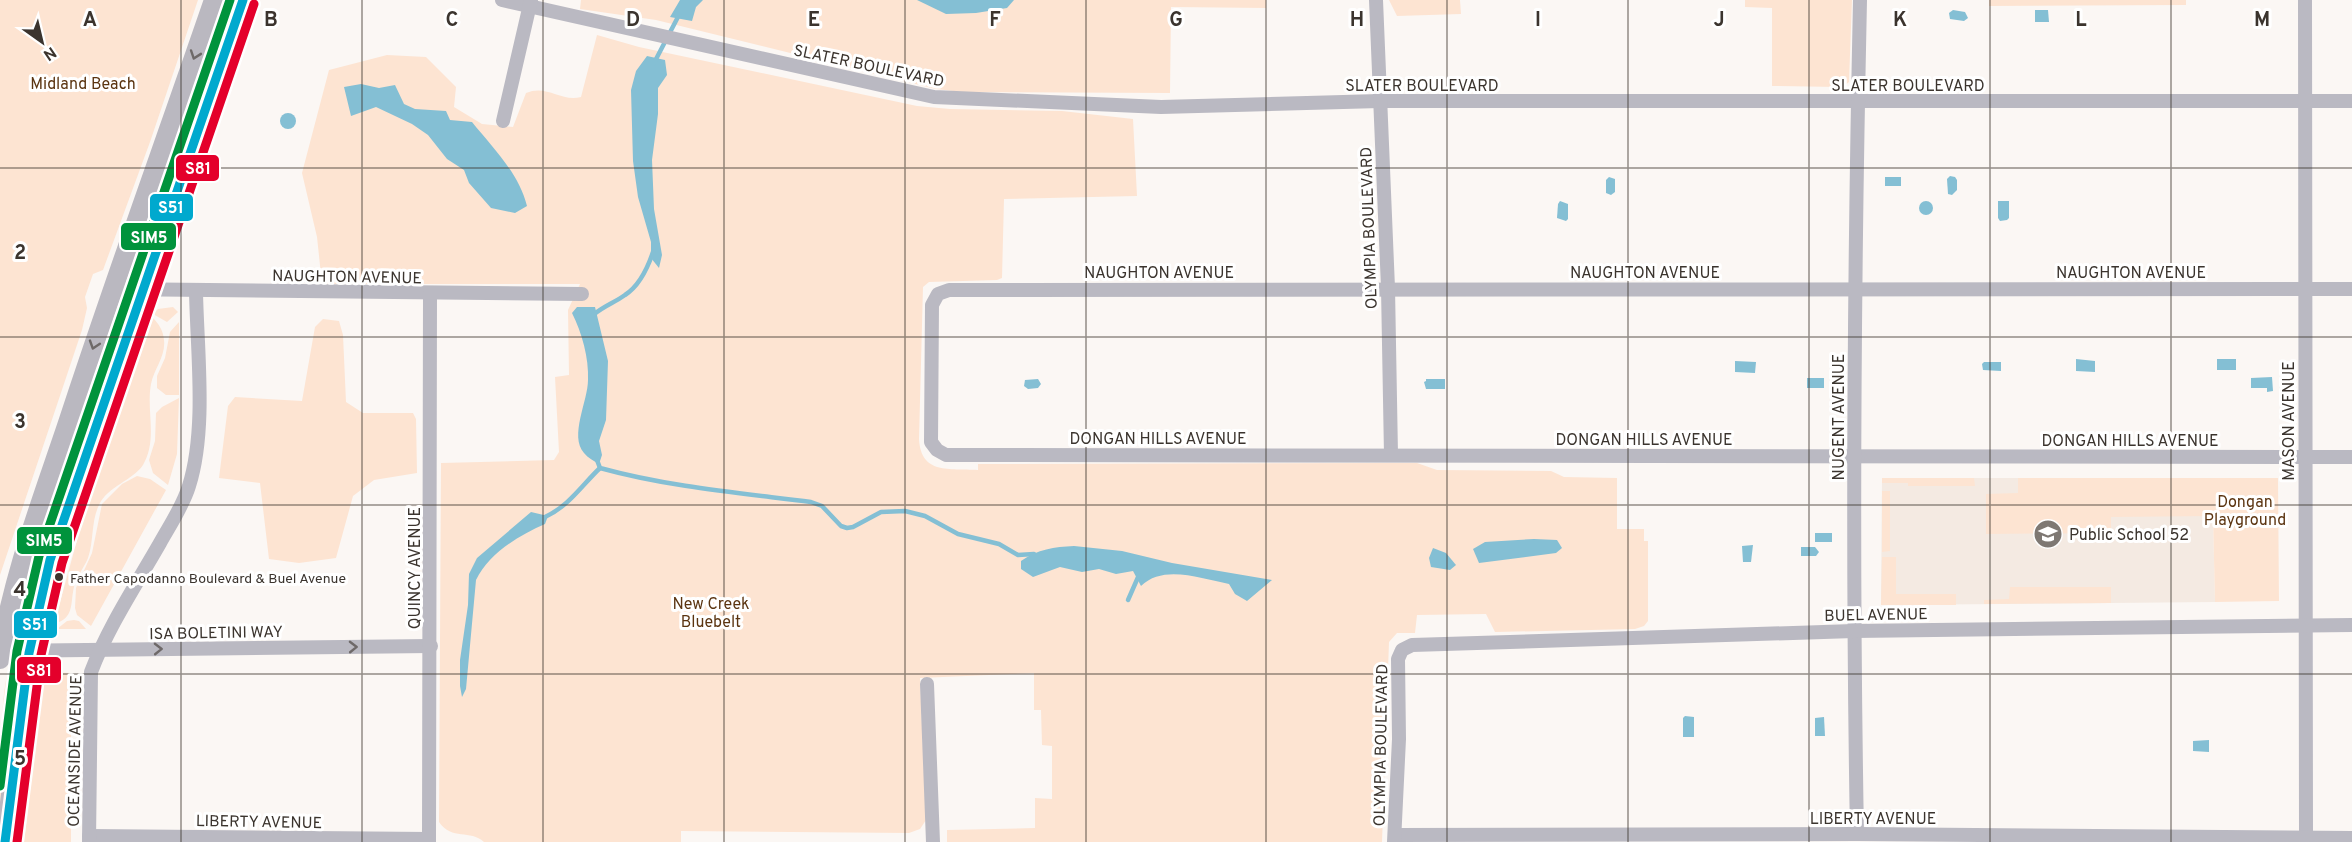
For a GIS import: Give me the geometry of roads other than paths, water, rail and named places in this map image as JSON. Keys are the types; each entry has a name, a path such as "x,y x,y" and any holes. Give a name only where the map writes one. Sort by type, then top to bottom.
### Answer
{"main road":[{"path":"1,655 27,544 112,289 214,0"},
{"path":"5,842 29,652 50,560 243,0"}],"street":[{"name":"SLATER BOULEVARD","path":"502,0 531,3 686,42 934,98 1161,107 1380,101 2352,100"},
{"name":"OLYMPIA BOULEVARD","path":"1376,0 1388,288 1390,455"},
{"name":"NUGENT AVENUE","path":"1857,834 1854,631 1854,288 1860,0"},
{"name":"MASON AVENUE","path":"2305,0 2306,840"},
{"path":"503,121 531,3"},
{"name":"NAUGHTON AVENUE","path":"112,289 582,294"},
{"name":"NAUGHTON AVENUE","path":"937,450 931,442 932,305 938,294 950,290 2352,289"},
{"name":"OCEANSIDE AVENUE","path":"89,839 91,672 100,650 188,488 196,456 198,410 196,291"},
{"name":"QUINCY AVENUE","path":"429,841 430,293"},
{"name":"DONGAN HILLS AVENUE","path":"937,450 946,455 2352,457"},
{"name":"BUEL AVENUE","path":"1402,650 1412,645 1854,631 2352,625"},
{"name":"ISA BOLETINI WAY","path":"1,655 100,650 431,646"},
{"name":"OLYMPIA BOULEVARD","path":"1395,839 1399,739 1398,660 1402,650"},
{"path":"927,684 933,842"},
{"name":"LIBERTY AVENUE","path":"1395,839 1857,834 2306,840 2352,838"},
{"name":"LIBERTY AVENUE","path":"89,839 429,841"}],"water":[{"path":"680,0 703,0 696,7 692,21 670,17"},
{"path":"917,0 1014,0 1007,8 976,13 946,14"},
{"path":"1953,10 1965,12 1968,18 1964,21 1950,19 1949,13"},
{"path":"2035,10 2048,10 2049,22 2035,22"},
{"path":"647,56 665,60 667,75 658,88 658,114 652,160 654,209 662,255 659,268 651,258 651,242 638,197 633,161 631,90 636,71"},
{"path":"361,84 379,88 395,85 404,104 415,109 446,111 450,120 472,122 518,182 527,206 515,213 491,208 469,183 464,170 447,159 428,135 412,124 376,107 351,116 344,87"},
{"path":"288,113 296,121 288,129 280,121"},
{"path":"1950,176 1957,180 1957,190 1952,195 1948,194 1947,179"},
{"path":"1609,177 1615,179 1615,192 1611,195 1606,193 1606,180"},
{"path":"1885,177 1901,177 1901,186 1885,186"},
{"path":"1560,201 1568,204 1566,221 1557,218"},
{"path":"1923,201 1929,201 1933,208 1929,215 1923,215 1919,211 1919,205"},
{"path":"1998,201 2009,201 2007,220 2000,221 1998,218"},
{"path":"577,307 595,307 608,361 606,420 599,441 602,455 599,464 584,453 578,437 588,372 584,346 572,313"},
{"path":"2076,359 2095,361 2095,372 2076,371"},
{"path":"2217,359 2236,359 2236,370 2217,370"},
{"path":"1735,361 1756,362 1755,373 1735,372"},
{"path":"1984,362 2001,362 2001,371 1983,370"},
{"path":"2272,377 2273,391 2267,392 2267,388 2251,388 2251,378"},
{"path":"1807,378 1824,378 1824,388 1807,388"},
{"path":"1038,379 1041,384 1038,388 1028,389 1024,386 1025,380"},
{"path":"1426,379 1445,379 1445,389 1426,389 1424,382"},
{"path":"531,512 548,516 545,524 505,546 488,562 476,580 466,689 462,697 460,660 468,605 469,574 477,558"},
{"path":"1815,533 1832,533 1832,542 1815,542"},
{"path":"1557,540 1562,548 1556,553 1479,563 1473,549 1485,542"},
{"path":"1753,545 1751,562 1743,562 1742,546"},
{"path":"1074,546 1122,551 1172,563 1272,580 1247,601 1235,594 1229,584 1183,575 1161,576 1150,579 1141,586 1133,571 1116,574 1099,569 1082,572 1060,567 1033,577 1021,569 1021,561 1040,551"},
{"path":"1801,547 1815,547 1819,552 1816,556 1801,556"},
{"path":"1433,548 1446,553 1456,565 1450,570 1431,567 1429,558"},
{"path":"1685,716 1694,717 1694,737 1683,737 1683,718"},
{"path":"1824,717 1825,736 1815,736 1815,718"},
{"path":"2209,740 2209,752 2193,751 2193,741"}],"waterway":[{"path":"654,63 679,15"},
{"path":"593,315 635,287 646,270 653,252"},
{"path":"597,460 600,468 626,475 705,489 811,502 822,506 841,526 847,528 881,512 905,511 925,516 958,534 999,544 1018,555 1034,554"},
{"path":"545,517 568,501 600,468"},
{"path":"1128,600 1139,575"}],"place":[{"name":"Public School 52","path":"2048,534"},
{"name":"Father Capodanno Boulevard & Buel Avenue","path":"59,577"}],"park label":[{"name":"Midland Beach","path":"83,83"},
{"name":"Dongan Playground","path":"2245,510"},
{"name":"New Creek Bluebelt","path":"711,612"}]}
